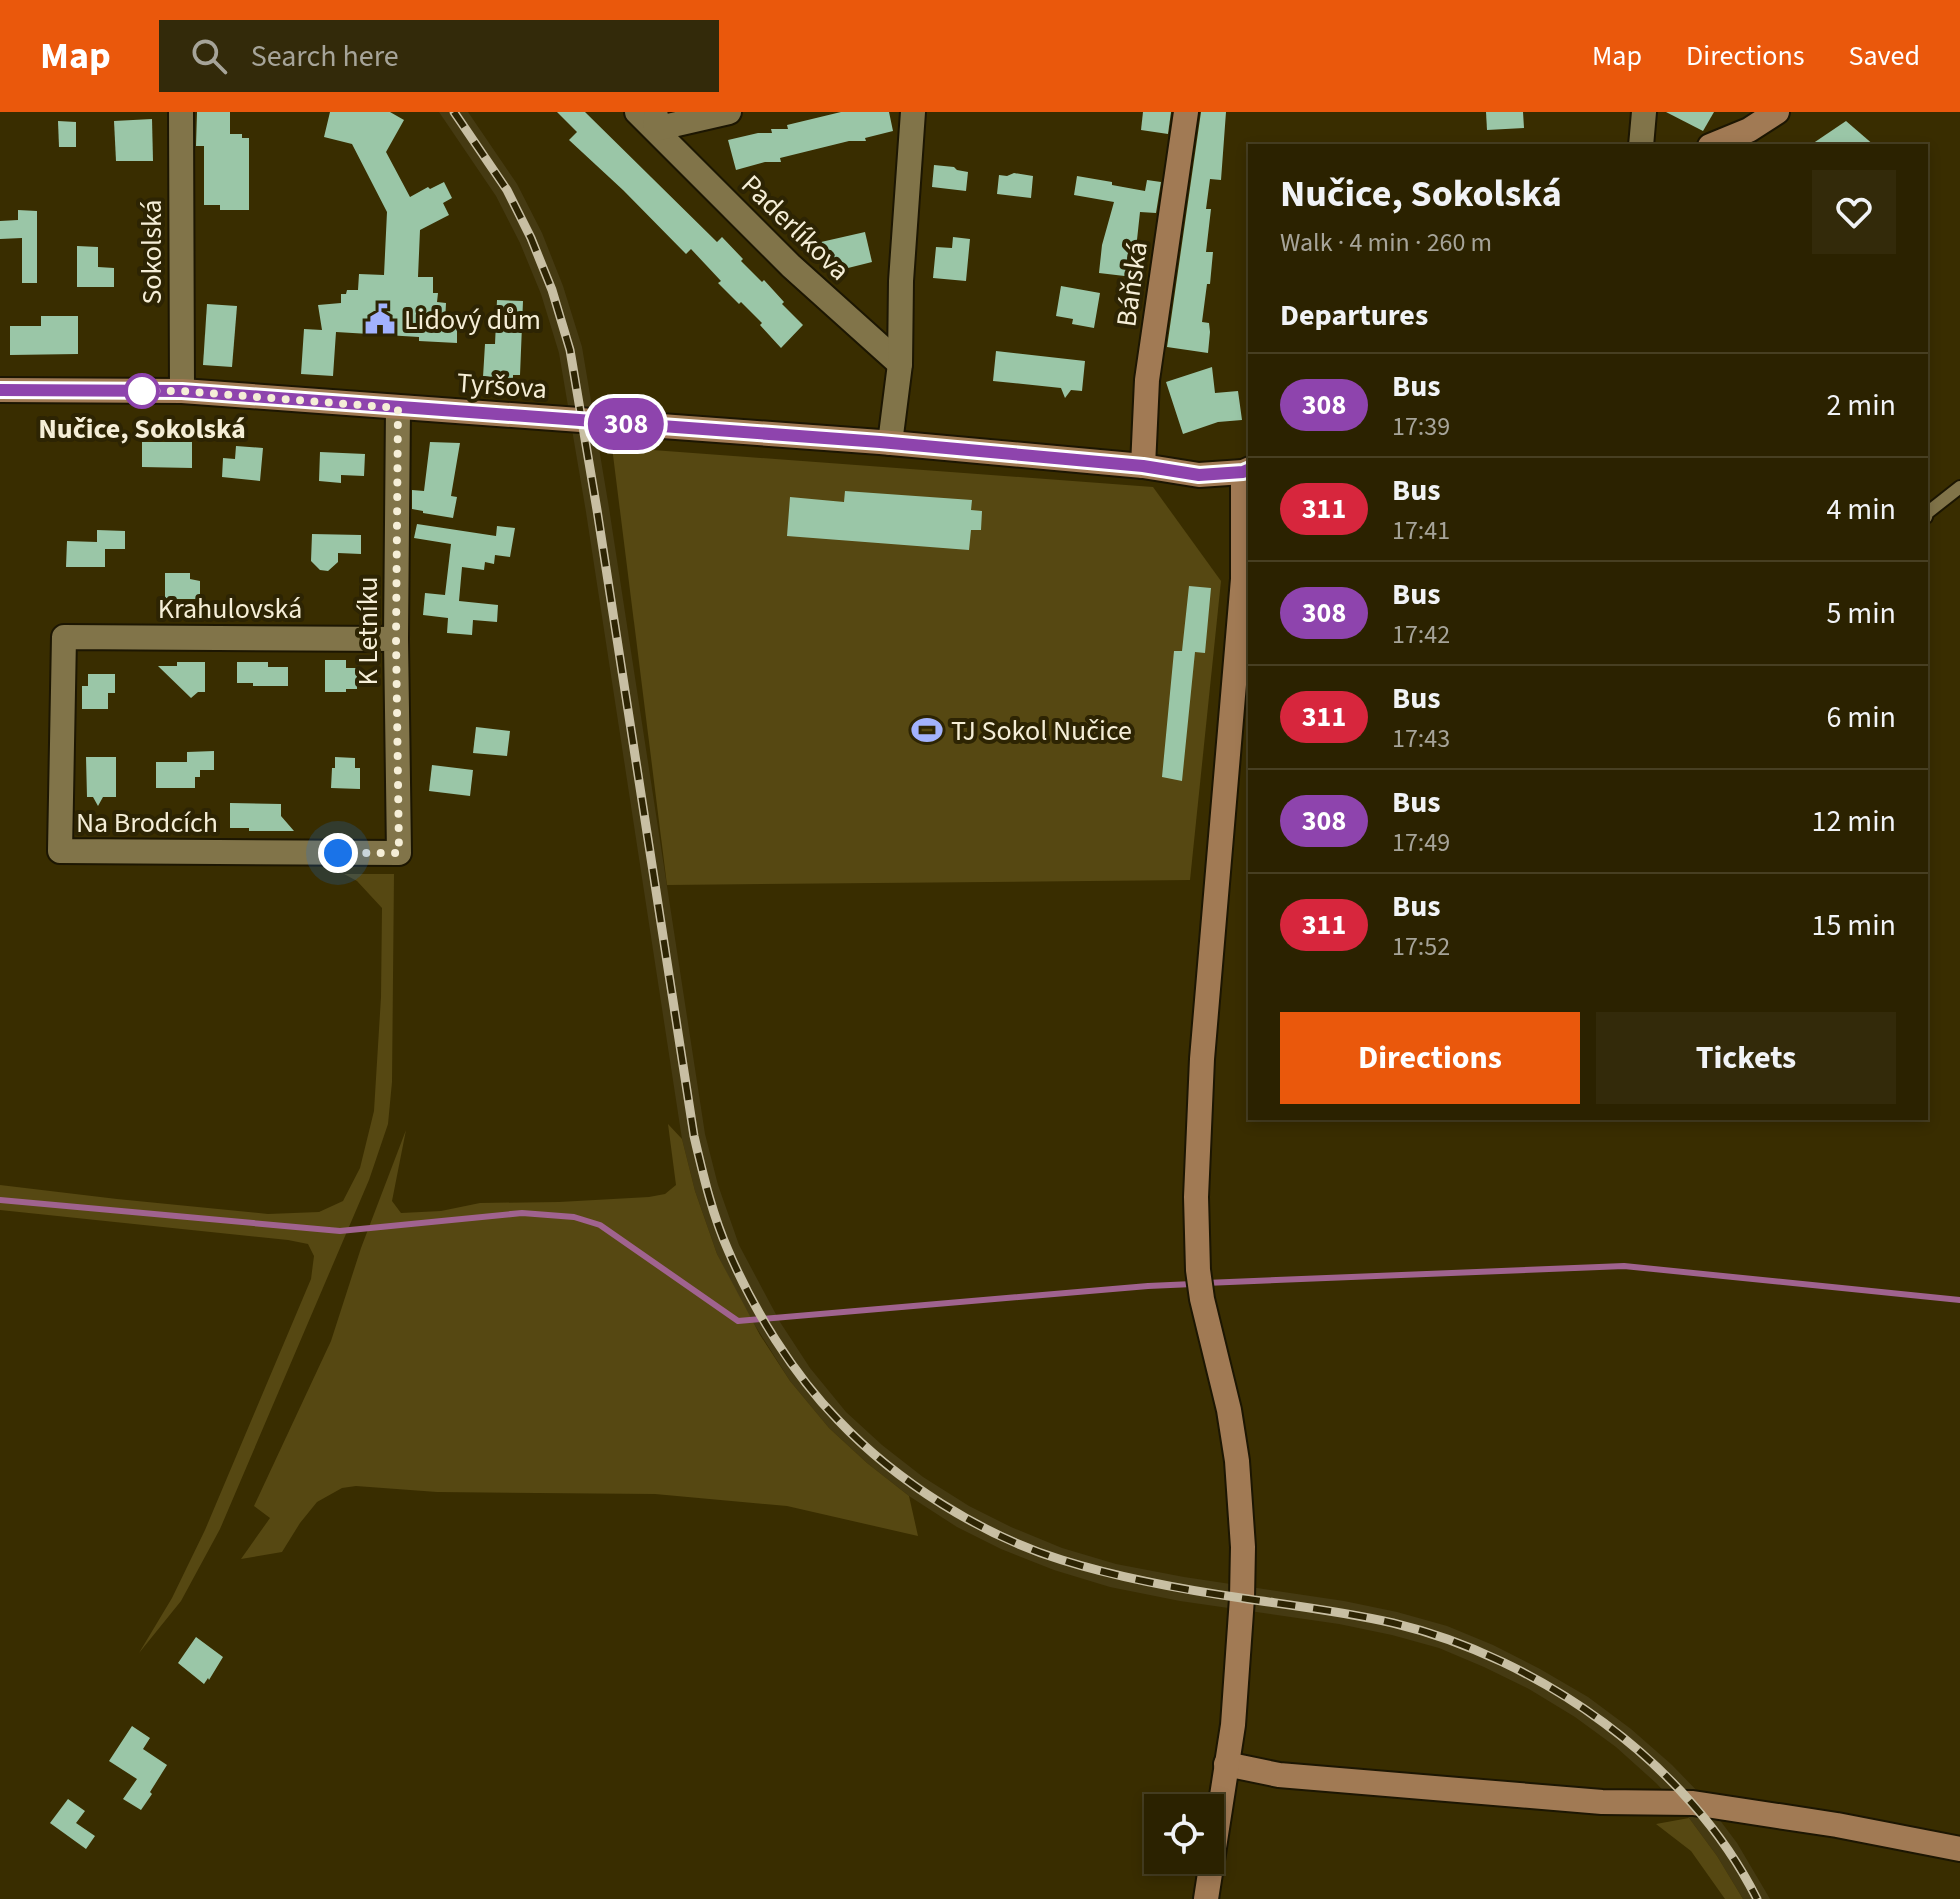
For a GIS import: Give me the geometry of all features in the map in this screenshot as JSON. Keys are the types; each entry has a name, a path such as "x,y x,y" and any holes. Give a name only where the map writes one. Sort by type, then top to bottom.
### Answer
{"street":[{"name":"Sokolská","path":"181,112 182,391"},
{"name":"Paderlíkova","path":"637,112 655,121 791,266 900,364"},
{"path":"655,121 729,112"},
{"path":"890,443 900,364 901,281 913,112"},
{"name":"Báňská","path":"1143,466 1147,380 1186,112"},
{"path":"1641,144 1644,112"},
{"path":"1715,144 1749,130 1777,112"},
{"name":"Tyršova","path":"0,390 182,391 890,443 1143,466 1199,475 1246,470"},
{"name":"K Letníku","path":"398,408 396,639 399,853"},
{"path":"1206,1899 1233,1725 1242,1598 1241,1498 1229,1410 1202,1299 1196,1197 1202,1059 1243,579 1246,470"},
{"name":"Krahulovská","path":"64,637 396,639"},
{"name":"Na Brodcích","path":"64,637 60,851 399,853"},
{"path":"1226,1764 1279,1775 1571,1799 1693,1803 1960,1849"}],"lane":[{"path":"1928,512 1960,487"}],"shaded area":[{"path":"439,112 468,112 517,184 542,233 582,347 705,1134 718,1185 739,1245 780,1322 810,1368 846,1412 882,1445 923,1477 969,1506 1011,1527 1062,1548 1116,1564 1397,1612 1447,1626 1540,1669 1588,1697 1672,1765 1701,1795 1737,1843 1770,1899 1743,1899 1689,1818 1656,1783 1616,1747 1529,1689 1439,1648 1392,1635 1110,1587 1001,1549 957,1527 909,1496 867,1463 829,1428 790,1381 744,1308 717,1254 695,1191 682,1139 559,353 541,294 520,243 496,196"},
{"name":"TJ Sokol Nučice","path":"612,447 1153,487 1221,581 1190,880 667,885"},
{"path":"344,874 394,874 392,1082 388,1124 369,1180 220,1529 181,1601 139,1653 172,1598 205,1530 311,1279 314,1256 308,1244 288,1240 0,1210 0,1185 268,1214 319,1212 343,1201 360,1168 374,1111 381,997 382,908 357,881"},
{"path":"668,1124 682,1139 695,1191 717,1254 760,1335 790,1381 829,1428 909,1496 918,1536 787,1506 655,1494 437,1492 356,1486 342,1488 317,1502 282,1552 241,1559 270,1518 254,1506 331,1341 361,1248 406,1130 392,1201 401,1213 441,1211 480,1203 559,1202 665,1194 676,1185"},
{"path":"1689,1818 1743,1899 1725,1899 1691,1851 1656,1824"}],"building":[{"path":"197,112 230,112 230,134 242,134 242,138 249,138 249,210 220,210 220,205 204,205 204,146 196,146"},
{"path":"330,112 390,112 404,120 386,152 410,197 444,182 452,198 443,203 449,215 420,230 418,277 433,277 433,293 438,293 437,302 446,303 445,322 457,322 457,343 419,341 419,337 336,332 333,376 301,374 304,329 322,330 318,305 341,303 341,294 346,294 347,290 358,290 359,274 384,275 387,212 352,144 324,137"},
{"path":"557,112 585,112 717,242 722,237 803,325 781,348 760,325 762,323 718,283 721,281 691,249 686,254 569,140 577,132"},
{"path":"841,112 889,112 893,131 865,138 866,141 849,141 780,158 781,162 765,162 736,170 728,140 772,133 771,129 788,129 787,125"},
{"path":"1143,112 1171,112 1168,134 1141,130"},
{"path":"1201,112 1226,112 1221,180 1210,179 1206,209 1211,209 1206,252 1213,252 1202,322 1209,323 1208,353 1167,347"},
{"path":"1486,112 1523,112 1524,128 1487,130"},
{"path":"1666,112 1714,112 1703,131"},
{"path":"152,119 153,161 116,161 114,121"},
{"path":"58,121 76,122 76,147 59,147"},
{"path":"1846,121 1873,144 1812,144"},
{"path":"934,165 968,172 966,191 932,187"},
{"path":"1014,173 1033,176 1031,198 997,194 999,175"},
{"path":"1077,176 1145,191 1147,180 1161,182 1156,213 1140,212 1133,277 1099,273 1102,245 1114,202 1074,195"},
{"path":"18,210 37,211 37,283 22,283 22,238 0,239 0,221 18,220"},
{"path":"865,232 872,262 828,273 821,242"},
{"path":"953,237 970,239 966,281 933,278 936,247 952,248"},
{"path":"77,246 98,247 98,267 114,268 114,287 77,287"},
{"path":"1061,286 1100,293 1094,328 1072,324 1073,319 1056,316"},
{"path":"497,300 523,301 520,375 513,375 513,378 483,377 485,344 495,344"},
{"path":"207,304 237,306 232,367 203,365"},
{"path":"41,316 78,316 78,354 10,355 10,326 41,326"},
{"path":"996,351 1085,361 1082,391 1071,390 1065,398 1061,388 993,381"},
{"path":"1212,367 1215,393 1238,391 1242,420 1218,422 1183,434 1166,382"},
{"path":"142,442 192,442 192,468 142,467"},
{"path":"430,442 460,443 451,496 457,497 453,518 412,509 412,490 424,491"},
{"path":"236,446 263,448 260,481 222,477 223,458 235,459"},
{"path":"320,452 365,454 364,476 341,475 341,483 319,481"},
{"path":"845,491 972,500 971,510 982,511 981,530 971,530 969,550 787,536 790,497 844,502"},
{"path":"417,524 496,536 497,526 515,528 510,557 495,555 494,564 485,562 484,570 462,567 459,601 498,605 497,622 473,620 472,635 447,633 448,618 423,615 425,593 445,595 451,544 414,538"},
{"path":"97,530 125,531 125,549 105,549 105,567 66,567 67,541 97,542"},
{"path":"312,534 361,535 361,554 338,553 338,562 328,571 320,570 311,561"},
{"path":"165,573 190,573 190,579 200,581 200,599 165,599"},
{"path":"1189,586 1211,588 1205,653 1195,652 1182,781 1162,777 1174,651 1182,651"},
{"path":"325,660 346,660 346,668 357,668 357,689 325,692"},
{"path":"177,662 205,662 205,692 198,692 191,698 158,666 177,666"},
{"path":"237,662 268,662 268,667 288,667 288,686 237,683"},
{"path":"88,674 115,674 115,693 108,693 108,709 82,709 82,686 88,686"},
{"path":"476,727 510,731 507,756 473,753"},
{"path":"214,751 214,770 200,770 200,777 195,777 195,788 156,788 156,762 187,762 187,752"},
{"path":"86,757 116,757 116,797 103,797 98,806 93,797 87,797"},
{"path":"335,757 355,758 355,768 360,768 360,789 331,788"},
{"path":"432,765 473,770 470,796 429,791"},
{"path":"230,803 281,804 281,816 294,831 230,828"},
{"path":"196,1637 223,1657 204,1684 178,1663"},
{"path":"132,1726 150,1738 143,1749 167,1765 141,1810 123,1799 137,1779 109,1761"},
{"path":"68,1799 85,1811 76,1823 95,1836 86,1849 50,1823"}],"waterway":[{"path":"0,1200 340,1231 522,1213 574,1217 600,1225 738,1321 1193,1284"},
{"path":"1205,1283 1624,1266 1960,1300"}],"railway":[{"path":"454,112 507,190 531,238 552,290 570,350 694,1136 722,1236 749,1295 790,1362 821,1402 886,1465 942,1504 1001,1536 1062,1560 1131,1578 1393,1623 1448,1639 1502,1662 1554,1690 1604,1723 1650,1761 1692,1803 1728,1850 1757,1899"}],"bus line":[{"name":"308","path":"0,390 182,391 880,442 1143,466 1199,475 1248,470"}],"place":[{"name":"Lidový dům","path":"380,319"},
{"name":"Nučice, Sokolská","path":"142,391"},
{"name":"TJ Sokol Nučice","path":"927,730"}],"route":[{"path":"142,391 182,391 398,408 396,639 399,853 338,853"}]}
